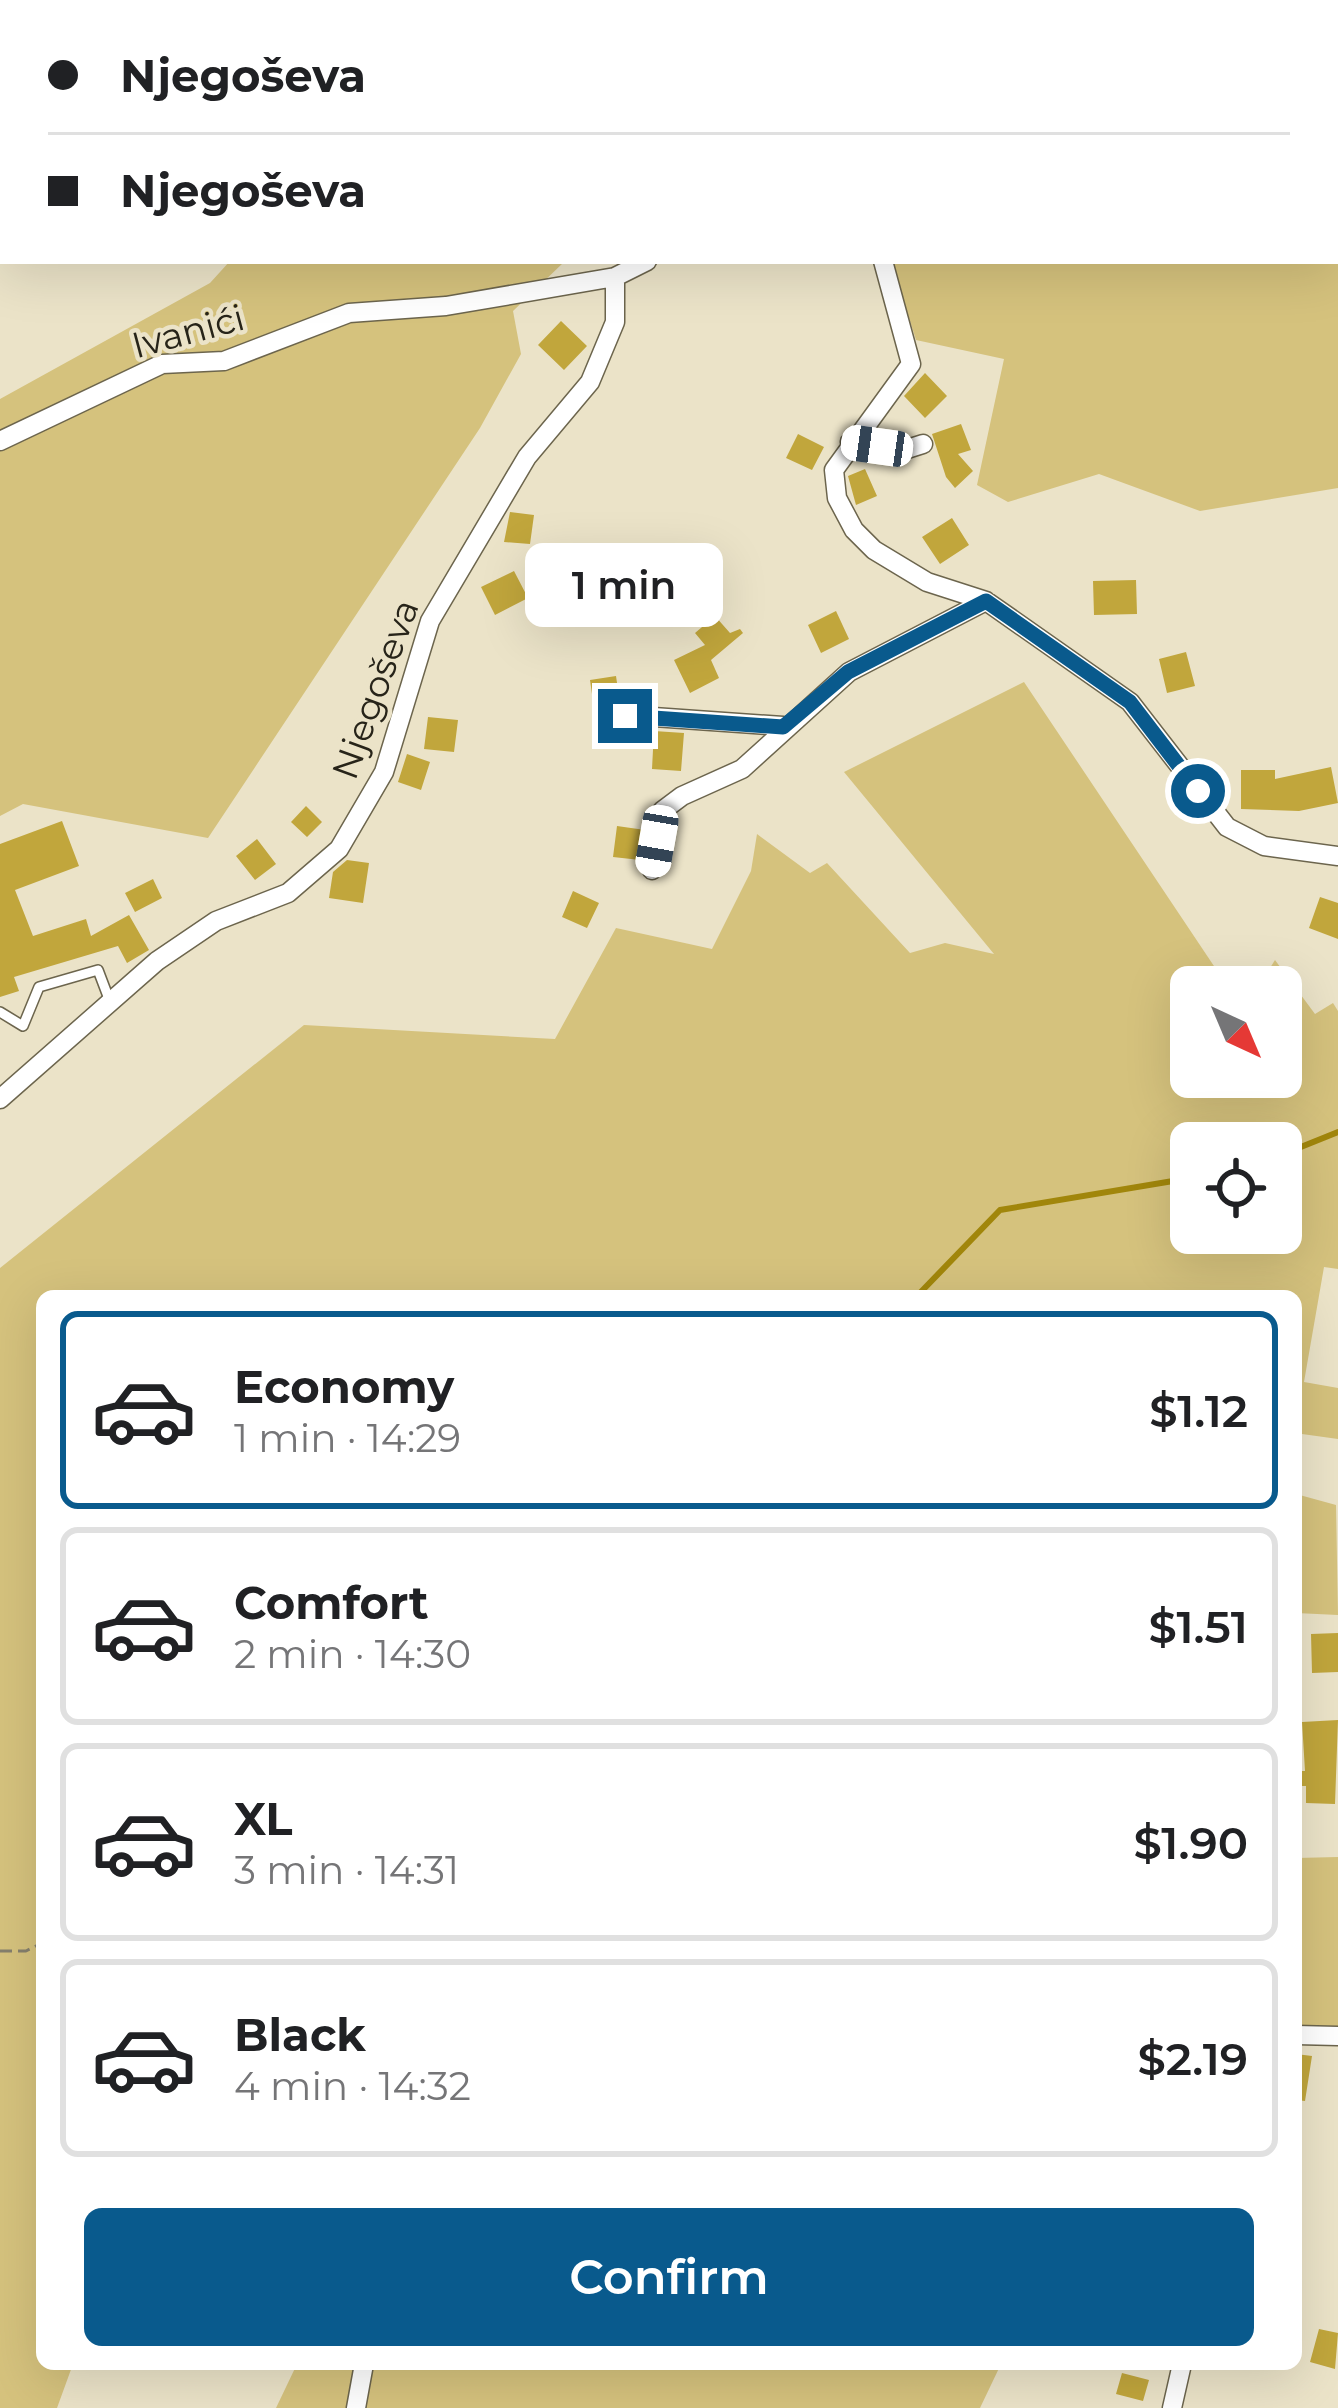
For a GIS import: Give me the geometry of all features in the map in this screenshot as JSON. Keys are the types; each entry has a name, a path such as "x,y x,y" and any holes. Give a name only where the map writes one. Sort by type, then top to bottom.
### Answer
{"street":[{"path":"601,264 615,277 640,264"},
{"path":"884,264 910,364 834,470 837,498 854,530 888,562 986,601 1130,702 1227,827 1264,846 1338,856"},
{"name":"Ivanići","path":"0,441 163,364 224,362 349,314 446,306 615,277"},
{"name":"Njegoševa","path":"0,1099 109,999 216,921 288,893 339,849 384,772 430,621 526,457 580,395 599,362 615,322 615,277"},
{"path":"850,442 904,449 923,444"},
{"path":"652,870 662,811 682,796 742,770 783,727 848,672 986,601"},
{"path":"625,716 783,727"},
{"path":"1302,2035 1338,2036"},
{"path":"356,2408 363,2370"},
{"path":"1172,2408 1181,2370"}],"lane":[{"path":"0,1012 23,1026 39,988 98,970 109,999"}],"path":[{"path":"0,1952 36,1946"}],"shaded area":[{"path":"227,264 562,264 513,311 521,354 480,428 208,838 23,804 0,816 0,399 210,283"},
{"path":"892,264 1338,264 1338,488 1200,511 1099,474 1008,502 977,485 1004,359 916,340"},
{"path":"1024,682 1214,966 1170,966 1170,1098 1302,1098 1302,996 1315,1014 1333,1003 1338,1011 1338,1269 1324,1267 1304,1382 1338,1388 1338,1439 1302,1434 1302,1290 36,1290 36,2370 71,2370 57,2408 0,2408 0,1268 304,1025 555,1039 616,928 712,949 751,871 757,834 810,873 827,863 910,953 945,943 994,954 844,772"},
{"path":"1302,1496 1336,1505 1338,1615 1302,1613"},
{"path":"1338,1857 1338,2028 1302,2028 1302,1858"},
{"path":"294,2370 998,2370 980,2408 276,2408"}],"building":[{"path":"561,321 587,346 564,370 538,345"},
{"path":"925,373 947,396 925,418 904,396"},
{"path":"961,424 971,450 958,454 973,471 955,488 946,477 932,434"},
{"path":"798,434 824,447 812,470 786,458"},
{"path":"865,469 877,496 856,505 848,476"},
{"path":"510,512 534,515 530,544 504,542"},
{"path":"952,518 969,545 940,564 922,537"},
{"path":"514,571 528,598 495,615 481,587"},
{"path":"1136,580 1137,614 1094,615 1093,581"},
{"path":"836,611 849,639 821,653 808,625"},
{"path":"715,616 730,633 740,629 743,633 711,660 719,678 690,693 674,660 705,645 695,633"},
{"path":"1186,652 1195,686 1167,693 1159,659"},
{"path":"616,676 620,703 612,713 595,715 590,680"},
{"path":"428,717 458,720 454,752 424,749"},
{"path":"654,731 684,733 681,771 652,769"},
{"path":"407,754 430,762 421,790 398,782"},
{"path":"1331,767 1338,803 1299,811 1241,809 1241,770 1275,770 1275,779"},
{"path":"306,806 322,822 307,837 291,822"},
{"path":"62,821 79,866 15,890 33,936 86,919 91,936 129,915 149,950 127,963 118,946 14,977 19,991 0,997 0,844"},
{"path":"617,826 645,830 640,860 613,857"},
{"path":"257,839 276,864 255,880 236,856"},
{"path":"347,860 369,863 363,903 329,898 333,872"},
{"path":"153,879 162,898 135,912 125,893"},
{"path":"573,891 599,903 587,928 562,917"},
{"path":"1320,897 1338,903 1338,939 1309,928"},
{"path":"1338,1633 1338,1672 1312,1673 1311,1634"},
{"path":"1338,1720 1335,1804 1306,1803 1302,1722"},
{"path":"1302,2055 1312,2056 1302,2101"},
{"path":"1319,2329 1338,2333 1335,2369 1310,2362"},
{"path":"1122,2373 1149,2380 1143,2401 1116,2394"}],"waterway":[{"path":"1302,1147 1338,1132"},
{"path":"923,1290 1000,1210 1170,1182"}],"route":[{"path":"625,716 783,727 848,672 986,601 1130,702 1198,791"}]}
